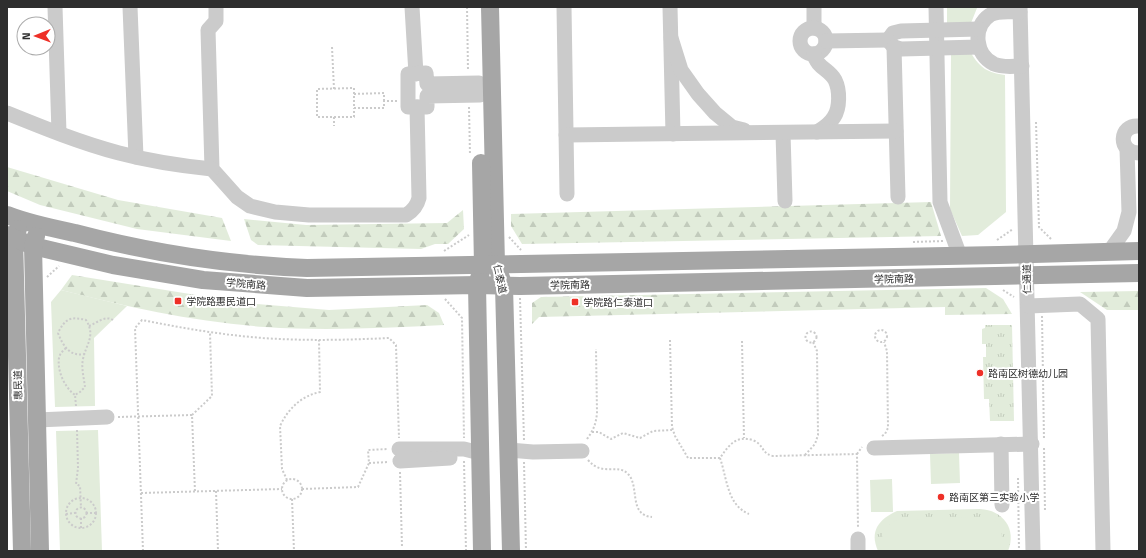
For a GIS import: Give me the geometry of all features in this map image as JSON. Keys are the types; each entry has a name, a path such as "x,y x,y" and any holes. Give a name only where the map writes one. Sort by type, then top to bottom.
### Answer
{"main road":[{"name":"仁泰道","path":"478,7 474,89 490,265 504,286 519,450 511,551"},
{"name":"仁泰道","path":"482,551 470,453 477,285 490,265 490,7"},
{"name":"学院南路","path":"22,221 113,243 171,254 208,260 307,268 490,265 957,248 1027,254 1139,251"},
{"name":"惠民道","path":"22,221 11,237 22,551"},
{"name":"惠民道","path":"22,221 33,246 40,551"},
{"name":"学院南路","path":"11,237 33,246 126,267 203,280 307,288 477,285 504,286 1139,274"}],"street":[{"path":"55,7 59,133"},
{"path":"130,7 136,157"},
{"path":"216,7 216,21 208,30 212,169 232,192 250,206 275,212 308,215 406,215 412,212 417,205 419,198 413,104 408,74 423,84 474,89"},
{"path":"412,7 427,107 413,104"},
{"path":"564,7 567,194"},
{"path":"670,7 673,134"},
{"path":"814,7 814,28"},
{"path":"936,7 940,202 957,248"},
{"path":"1020,9 997,12 990,15 983,22 978,32 979,47 984,57 1001,66 1022,66"},
{"name":"仁通道","path":"1020,9 1027,276 1035,306 1040,444 1033,551"},
{"path":"814,28 822,31 826,41 825,47 814,54 803,48 800,40 806,30 814,28"},
{"path":"898,197 891,44 894,33 901,31 979,29"},
{"path":"671,38 681,70 698,94 715,113 732,127 751,133"},
{"path":"826,41 891,44 901,49 979,47"},
{"path":"814,54 820,66 835,80 838,92 838,105 835,117 827,126 817,132"},
{"path":"7,114 120,154 186,166 212,169"},
{"path":"1109,252 1124,231 1129,212 1133,151 1123,142 1125,133 1132,127 1139,126"},
{"path":"566,135 896,130"},
{"path":"783,132 785,201"},
{"path":"1035,306 1080,304 1098,319 1103,551"},
{"path":"37,420 107,418"},
{"path":"873,443 1040,444"},
{"path":"1001,444 1002,505"},
{"path":"519,450 582,448"},
{"path":"399,455 470,453"}],"path":[{"path":"467,7 474,89 470,156"},
{"path":"332,47 334,89"},
{"path":"354,88 354,117 317,117 317,89 334,89 354,88"},
{"path":"354,94 384,93 384,108 354,108"},
{"path":"384,101 413,104"},
{"path":"334,117 334,126"},
{"path":"1036,117 1039,227 1052,240"},
{"path":"991,240 998,240 1014,228"},
{"path":"443,252 472,233"},
{"path":"907,242 957,248"},
{"path":"519,250 527,250"},
{"path":"46,278 62,263"},
{"path":"1000,288 1014,297"},
{"path":"520,296 519,450 526,551"},
{"path":"444,298 462,318 470,453 466,551"},
{"path":"1035,306 1040,444 1046,519"},
{"path":"75,395 85,387 82,369 91,334 86,320 76,318 68,320 63,324 58,333 60,339 69,351 78,355 85,354"},
{"path":"89,326 105,318 110,318 113,320"},
{"path":"143,551 135,328 142,320 210,332 262,338 319,340 389,338 396,345 402,547"},
{"path":"720,458 732,442 737,439 744,438 755,441 768,455 857,454 873,443 885,434 888,428 887,351 884,342 887,335 883,330 879,330 876,333 876,339 880,342 884,342"},
{"path":"107,418 192,415 212,396 210,332"},
{"path":"805,455 815,444 818,435 817,351 813,342 809,342 806,338 806,335 810,332 814,332 816,335 813,342"},
{"path":"287,480 282,469 280,426 299,400 320,392 319,340"},
{"path":"670,340 671,415 673,430 688,458 720,458"},
{"path":"742,341 744,438"},
{"path":"66,348 61,352 59,366 66,385 75,395 78,468 76,484 80,486 81,508"},
{"path":"596,349 596,424 582,448 595,467 625,471 632,480 639,511 646,517 652,517"},
{"path":"192,415 195,492"},
{"path":"592,432 599,432 611,439 623,433 640,438 653,431 673,430"},
{"path":"302,489 358,487 369,462 368,450 399,455"},
{"path":"857,454 858,545"},
{"path":"369,462 399,455"},
{"path":"720,458 728,488 733,499 742,511 749,514"},
{"path":"1018,475 1019,551"},
{"path":"291,479 297,481 302,489 300,495 292,499 285,497 282,489 287,480 291,479"},
{"path":"141,493 282,489"},
{"path":"216,491 218,551"},
{"path":"81,498 90,501 94,505 96,513 95,519 92,523 81,528 70,523 66,514 68,505 72,501 81,498"},
{"path":"292,499 294,551"},
{"path":"81,508 85,510 86,513"},
{"path":"66,514 75,513 77,509 81,508"},
{"path":"75,513 77,517 81,518"},
{"path":"86,513 96,513"},
{"path":"81,518 85,517 86,513"},
{"path":"81,518 81,528"}],"green space":[{"path":"947,7 979,7 977,8 971,23 947,25"},
{"path":"971,53 985,69 994,73 1005,75 1006,212 978,235 962,236 950,209 951,54"},
{"path":"7,167 118,200 222,218 231,241 137,229 40,205 7,191"},
{"path":"931,202 941,236 522,244 511,226 511,214"},
{"path":"463,210 464,229 448,244 435,244 421,249 258,245 251,240 244,219 306,225 447,223"},
{"path":"72,275 246,303 329,310 427,305 439,313 444,325 309,329 265,327 213,322 137,308 61,290"},
{"path":"986,288 1003,299 1012,314 945,315 945,307 539,317 532,324 532,303 541,297"},
{"path":"61,290 127,306 94,338 95,406 55,407 51,302"},
{"path":"1139,291 1139,310 1107,310 1080,292"},
{"path":"985,325 1012,325 1014,421 990,421 989,399 984,399 983,357 986,357 986,344 982,344 982,329 985,328"},
{"path":"98,430 102,551 60,551 56,431"},
{"path":"959,453 960,483 931,484 930,454"},
{"path":"892,479 893,512 871,512 870,480"},
{"path":"980,509 995,513 1006,522 1011,535 1008,551 878,551 875,544 875,532 877,526 885,518 897,511"},
{"path":"985,517 995,522 1001,530 1002,541 997,551 886,551 882,541 883,532 885,529 892,522 897,520"}],"place":[{"name":"学院路惠民道口","path":"178,301"},
{"name":"学院路仁泰道口","path":"575,302"},
{"name":"路南区树德幼儿园","path":"980,373"},
{"name":"路南区第三实验小学","path":"941,497"}]}
